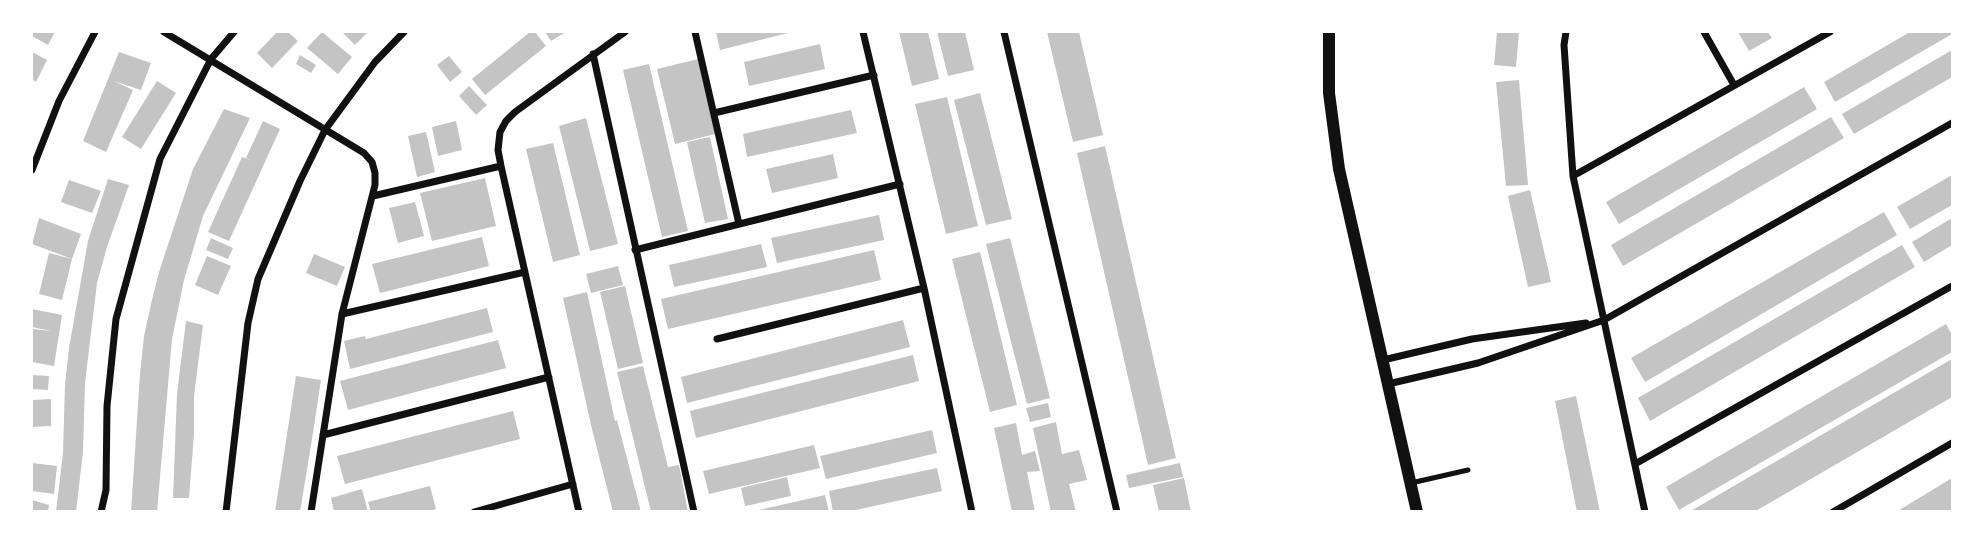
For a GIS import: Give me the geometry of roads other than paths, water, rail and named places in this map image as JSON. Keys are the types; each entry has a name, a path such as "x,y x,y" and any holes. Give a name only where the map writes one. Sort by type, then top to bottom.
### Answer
{"street":[{"path":"32,170 59,101 95,32"},
{"path":"164,32 364,153 372,162 376,173 373,196 342,314 311,512"},
{"path":"101,512 106,491 107,406 116,319 160,159 212,59 234,32"},
{"path":"226,512 248,323 258,279 325,130 375,62 404,32"},
{"path":"579,512 498,150 500,132 515,112 625,32"},
{"path":"695,32 739,224"},
{"path":"863,32 924,288 972,512"},
{"path":"1004,32 1117,512"},
{"path":"1329,32 1329,93 1339,169 1418,512"},
{"path":"1566,32 1564,45 1573,176 1645,512"},
{"path":"1704,32 1734,85"},
{"path":"1573,176 1830,32"},
{"path":"593,54 694,512"},
{"path":"714,113 874,75"},
{"path":"1388,384 1478,363 1604,320 1952,123"},
{"path":"373,196 501,166"},
{"path":"635,250 900,184"},
{"path":"342,314 525,272"},
{"path":"1635,464 1952,286"},
{"path":"718,339 924,288"},
{"path":"1383,360 1472,339 1604,320"},
{"path":"323,435 549,377"},
{"path":"1833,512 1952,443"},
{"path":"474,512 573,484"}],"lane":[{"path":"1411,483 1468,470"}]}
